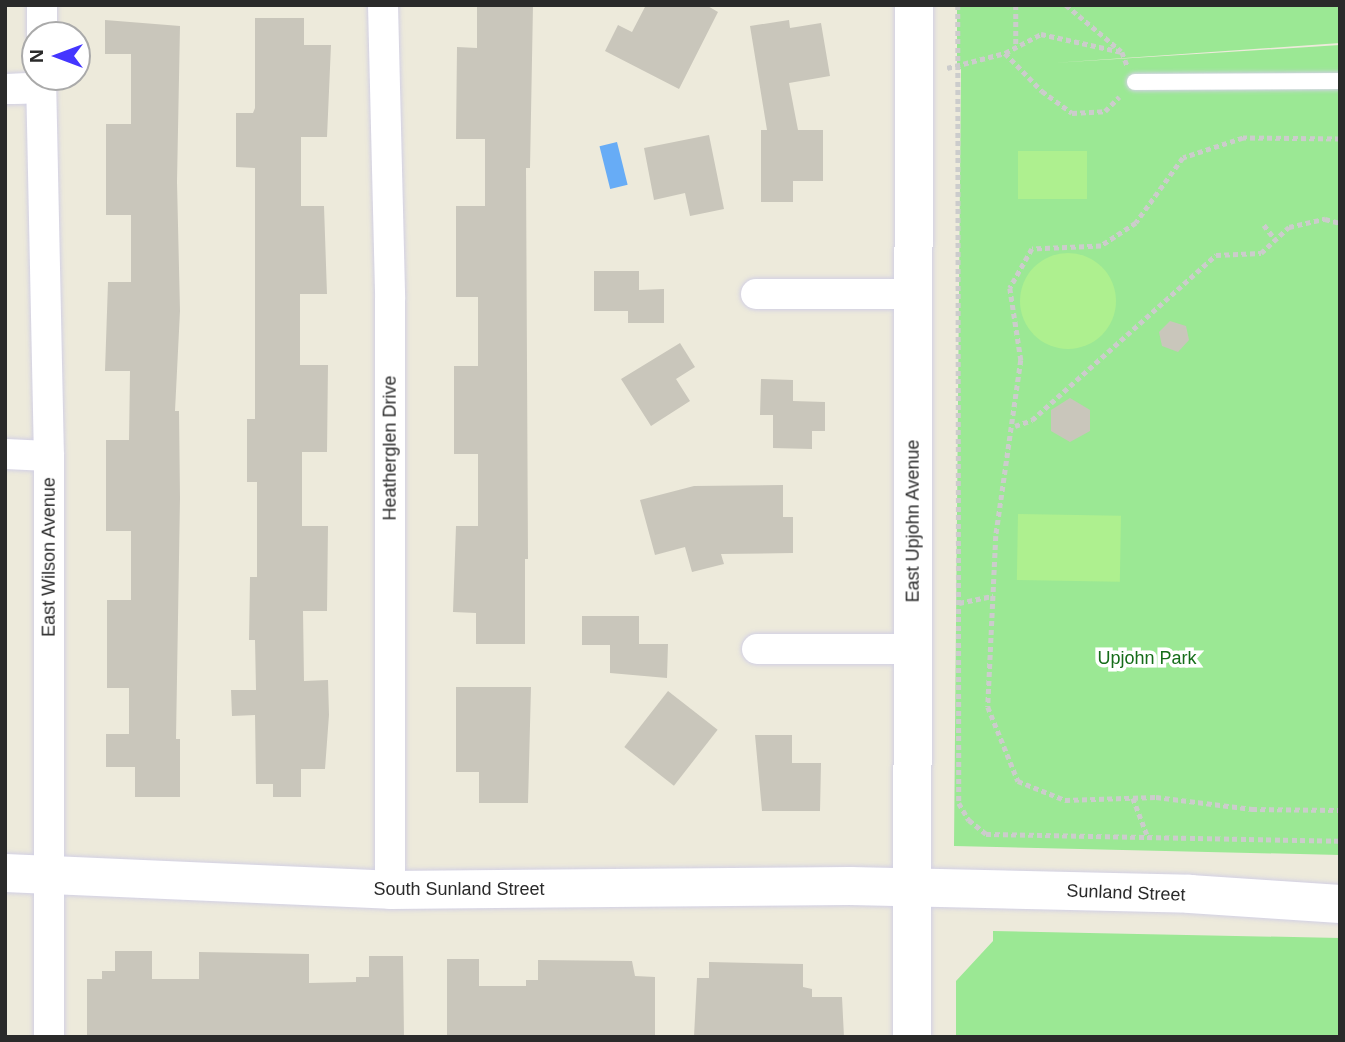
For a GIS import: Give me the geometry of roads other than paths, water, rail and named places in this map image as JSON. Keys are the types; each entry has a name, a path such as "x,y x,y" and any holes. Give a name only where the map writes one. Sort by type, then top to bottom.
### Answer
{"street":[{"name":"Heatherglen Drive","path":"383,5 390,299 390,890"},
{"name":"East Upjohn Avenue","path":"912,1037 914,5"},
{"name":"East Wilson Avenue","path":"41,91 49,456 49,1037"},
{"path":"756,293 915,294"},
{"path":"5,454 49,456"},
{"path":"757,649 913,649"},
{"name":"South Sunland Street","path":"5,873 390,890 912,887"},
{"name":"Sunland Street","path":"912,887 1203,895 1340,904"}],"lane":[{"path":"1135,82 1340,80"}],"water":[{"path":"617,142 628,185 610,189 600,146"}],"park label":[{"name":"Upjohn Park","path":"1147,658"}]}
